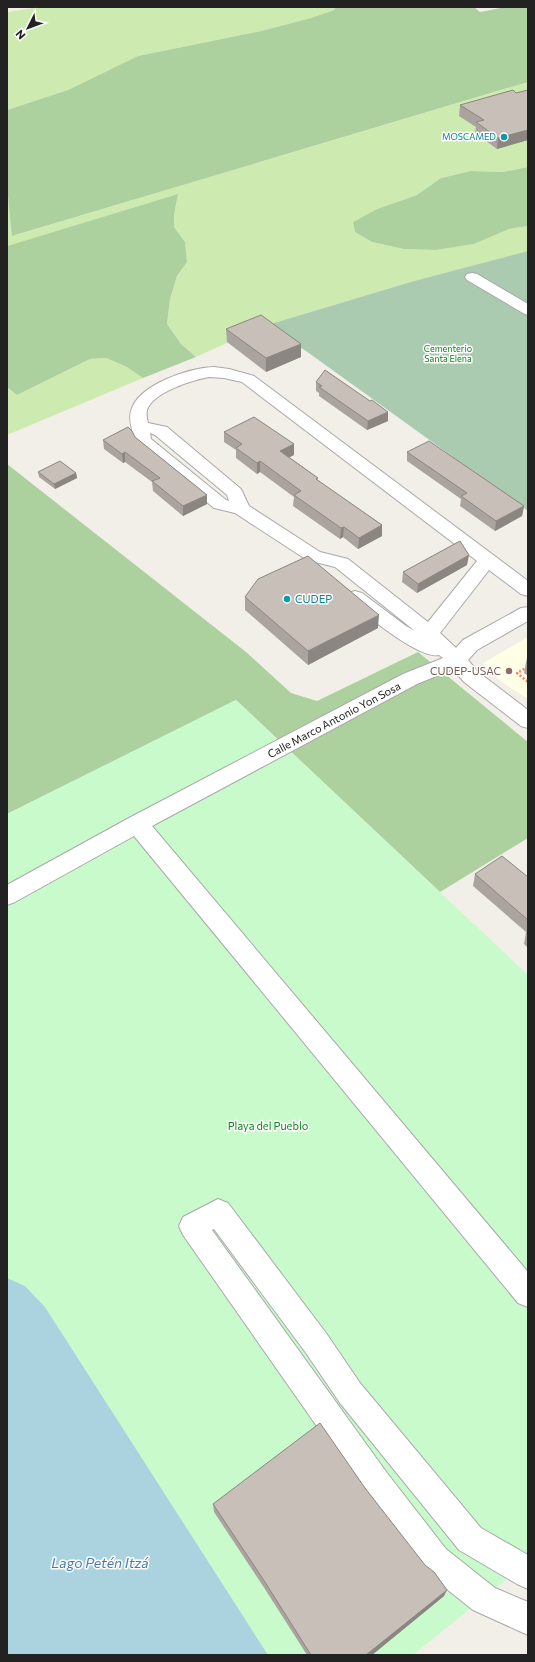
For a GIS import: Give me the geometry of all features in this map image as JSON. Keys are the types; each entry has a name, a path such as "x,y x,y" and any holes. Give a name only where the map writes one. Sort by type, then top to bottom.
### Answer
{"street":[{"path":"472,277 528,310"},
{"path":"528,590 248,379 230,373 210,372 188,378 157,390 146,400 139,411 142,441 220,504 241,509 314,556 341,563 414,620 457,660 471,677 528,720"},
{"path":"314,556 328,576 399,631 457,660"},
{"path":"429,634 488,560"},
{"name":"Calle Marco Antonio Yon Sosa","path":"7,896 137,824 410,680 457,660 470,645 528,613"},
{"path":"137,824 528,1293"},
{"path":"528,1573 470,1539 350,1393 316,1343 218,1212 193,1226 323,1411 376,1484 435,1560 484,1599 528,1619"},
{"path":"323,1411 350,1393"}],"path":[{"path":"528,667 517,673 528,682"}],"shaded area":[{"name":"CUDEP-USAC","path":"528,637 528,699 499,680 483,663"}],"green space":[{"path":"41,7 336,7 334,10 311,18 261,31 138,56 68,90 7,110 7,12"},
{"path":"336,7 474,7 480,12 506,7 528,7 528,82 12,236 7,187 7,110 68,90 138,56 261,31 311,18 334,10"},
{"path":"528,82 528,167 503,172 471,171 441,178 417,195 377,209 353,222 355,232 372,242 404,249 436,250 474,244 509,229 528,226 528,251 414,281 264,326 196,357 181,344 167,324 170,299 177,276 187,262 185,242 174,227 174,215 178,194 7,246 7,187 13,236"},
{"path":"528,167 528,226 509,229 474,244 436,250 404,249 372,242 355,232 353,222 377,209 417,195 441,178 471,171 503,172"},
{"path":"178,194 174,215 174,227 185,242 187,262 177,276 170,299 167,324 181,344 196,357 143,378 127,367 106,358 90,359 17,395 7,387 7,246"},
{"name":"Cementerio Santa Elena","path":"528,251 528,511 306,351 264,326 414,281"},
{"path":"106,358 127,367 143,378 7,435 7,387 17,395 90,359"},
{"path":"7,464 246,652 291,693 317,701 418,652 528,742 528,838 440,892 236,700 7,814"},
{"name":"Playa del Pueblo","path":"236,700 528,975 528,1562 413,1655 268,1655 45,1307 25,1286 7,1278 7,814"}],"water":[{"name":"Lago Petén Itzá","path":"7,1278 25,1286 45,1307 268,1655 7,1655"}],"building":[{"path":"513,90 516,93 528,90 528,130 498,138 476,122 484,120 460,105"},
{"path":"261,315 301,344 266,358 226,329"},
{"path":"325,370 388,412 368,421 319,387 322,386 316,382"},
{"path":"254,417 294,444 280,451 318,478 316,479 382,525 359,538 344,527 341,528 294,495 301,491 260,461 257,463 236,448 242,444 224,432"},
{"path":"128,427 135,437 207,495 183,506 152,481 160,478 125,452 122,454 103,440"},
{"path":"429,441 524,506 496,521 461,496 467,493 407,452"},
{"path":"60,461 76,473 54,484 38,472"},
{"path":"460,541 469,555 418,584 403,572"},
{"path":"308,556 379,615 308,651 245,597 258,579"},
{"path":"502,856 528,877 528,920 475,874"},
{"path":"320,1423 365,1488 425,1565 434,1572 447,1590 366,1655 311,1655 213,1504"}],"place":[{"name":"MOSCAMED","path":"504,137"},
{"name":"CUDEP","path":"287,599"},
{"name":"CUDEP-USAC","path":"509,671"}]}
